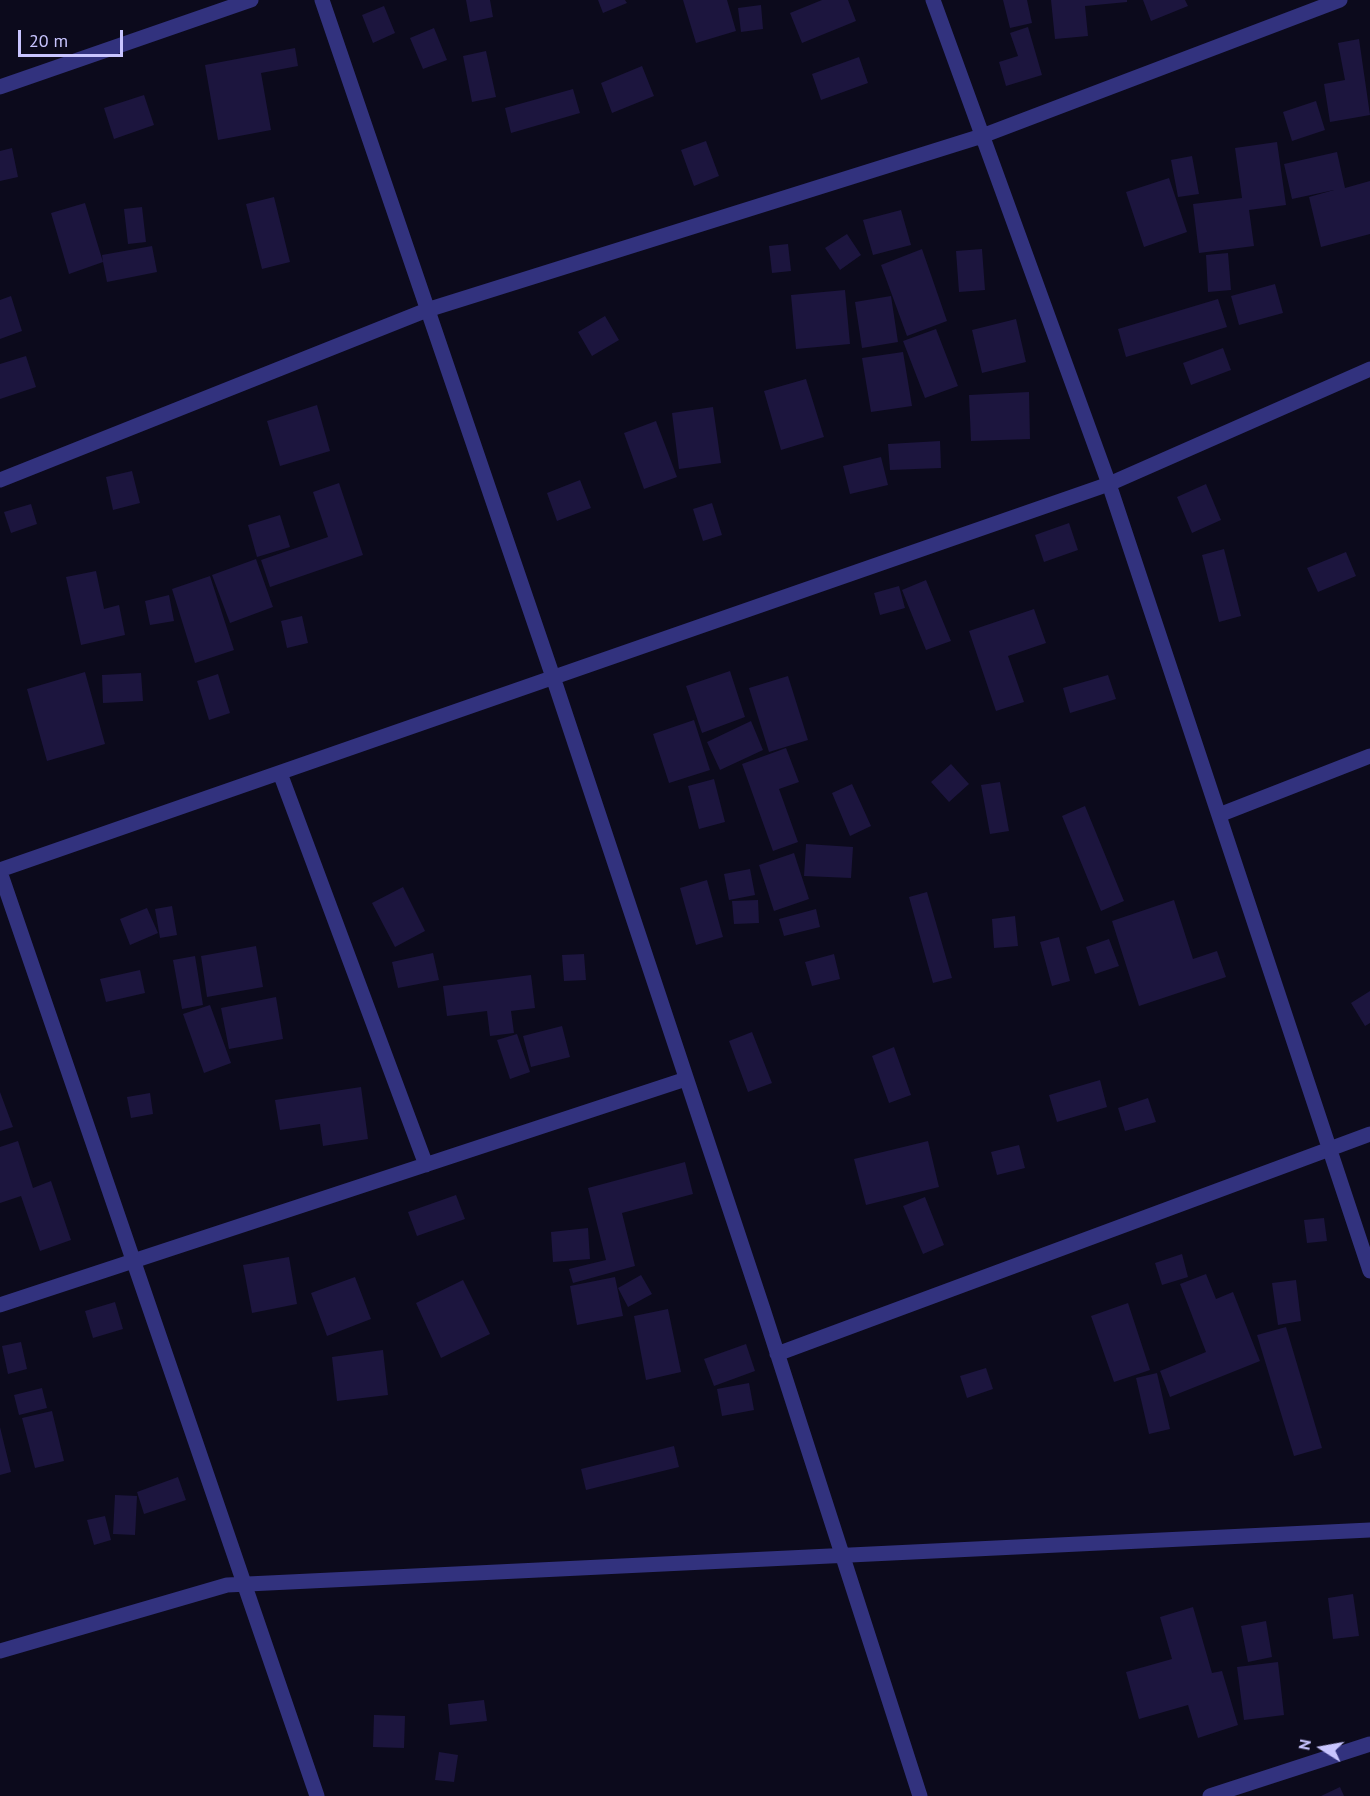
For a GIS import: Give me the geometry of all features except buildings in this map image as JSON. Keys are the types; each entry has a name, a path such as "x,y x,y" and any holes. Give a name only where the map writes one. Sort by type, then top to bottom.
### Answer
{"street":[{"path":"0,87 251,0"},
{"path":"322,0 553,677 777,1354 920,1796"},
{"path":"933,0 1109,484 1370,1271"},
{"path":"0,480 427,310 982,136 1340,0"},
{"path":"317,1796 0,871 1109,484 1370,369"},
{"path":"1219,814 1370,756"},
{"path":"279,773 426,1165"},
{"path":"0,1305 686,1079"},
{"path":"777,1354 1370,1134"},
{"path":"0,1651 227,1585 1370,1530"},
{"path":"1210,1796 1370,1744"}]}
